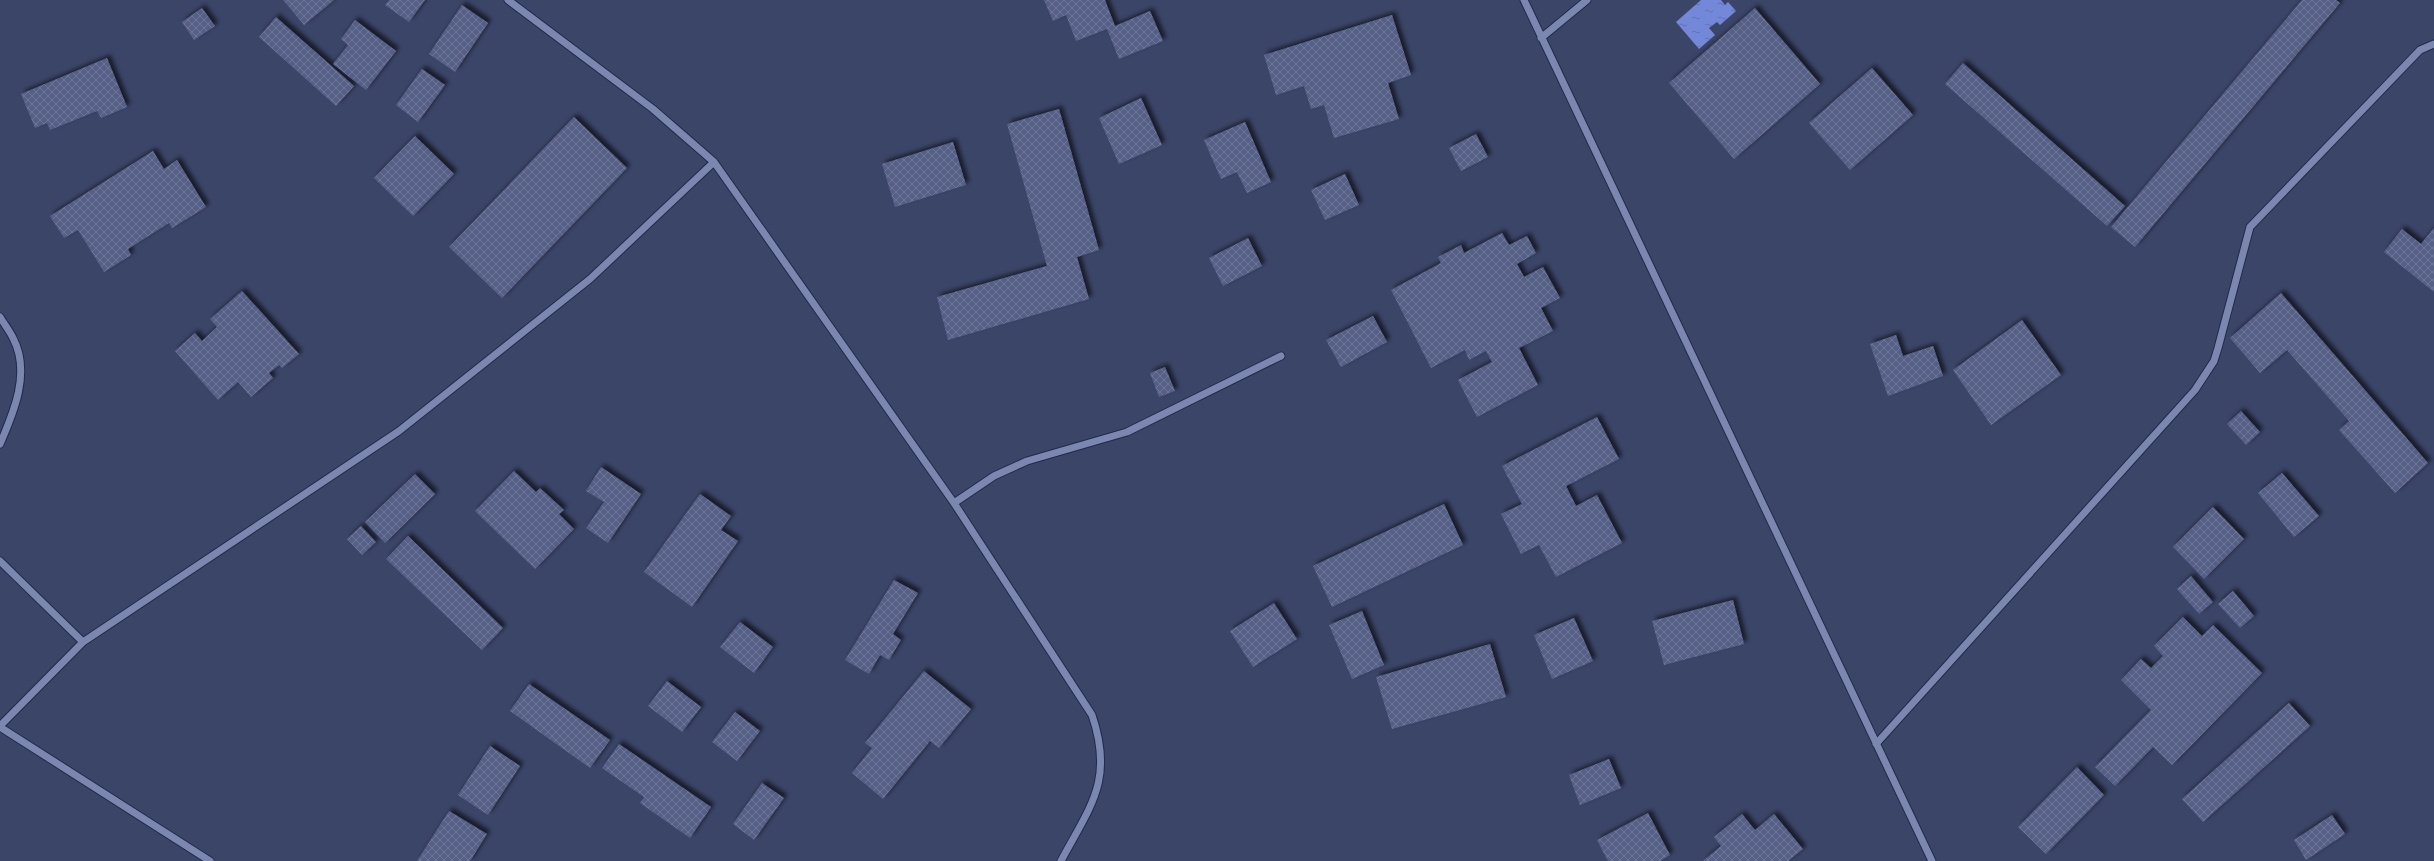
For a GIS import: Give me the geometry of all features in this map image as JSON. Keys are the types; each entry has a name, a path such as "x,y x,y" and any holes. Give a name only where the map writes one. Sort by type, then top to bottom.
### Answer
{"street":[{"path":"508,0 653,109 714,162 954,503 1092,715 1100,738 1102,756 1100,783 1061,861"},
{"path":"1524,0 1932,861"},
{"path":"1541,38 1587,0"},
{"path":"1876,744 2195,390 2214,361 2250,226 2420,50 2434,44"},
{"path":"210,861 0,726 83,642 399,431 590,279 714,162"},
{"path":"0,317 14,340 19,362 20,387 0,444"},
{"path":"954,503 994,476 1027,461 1127,432 1281,356"},
{"path":"0,561 83,642"}],"water":[{"path":"1701,0 1721,0 1725,5 1728,2 1736,11 1720,25 1717,22 1709,28 1715,35 1699,49 1676,22"}],"building":[{"path":"283,0 334,0 304,25"},
{"path":"389,0 425,0 409,22 385,5"},
{"path":"1044,0 1105,0 1115,26 1150,11 1163,41 1119,59 1107,29 1076,41 1066,15 1053,21"},
{"path":"2302,0 2336,0 2340,3 2135,247 2111,227"},
{"path":"462,5 488,23 455,72 429,54"},
{"path":"202,8 215,26 194,40 182,22"},
{"path":"1755,8 1820,84 1734,159 1669,83"},
{"path":"1392,15 1411,75 1388,83 1399,119 1334,138 1324,105 1311,109 1304,86 1276,95 1264,55"},
{"path":"276,17 354,86 336,106 259,37"},
{"path":"355,20 396,51 366,90 333,64 348,45 341,39"},
{"path":"107,58 127,107 101,118 97,111 50,130 47,123 35,128 21,94"},
{"path":"1963,63 2125,206 2107,226 1945,84"},
{"path":"1872,68 1913,115 1850,170 1809,123"},
{"path":"422,69 445,85 418,122 396,105"},
{"path":"1141,98 1162,145 1119,164 1099,118"},
{"path":"1059,109 1099,250 1077,257 1089,299 948,340 937,297 1047,266 1007,124"},
{"path":"574,117 627,168 502,298 449,247"},
{"path":"1245,122 1271,182 1247,193 1237,172 1221,179 1204,140"},
{"path":"1476,134 1488,157 1461,171 1449,148"},
{"path":"415,136 454,174 413,216 374,178"},
{"path":"953,142 966,185 895,207 882,164"},
{"path":"153,151 164,169 177,160 206,207 172,228 169,223 128,249 131,255 104,272 78,230 64,238 50,216"},
{"path":"1345,174 1359,205 1325,220 1311,190"},
{"path":"2434,228 2434,292 2384,252 2402,229 2421,244"},
{"path":"1502,233 1509,245 1527,236 1536,253 1517,264 1524,277 1543,267 1560,298 1541,308 1553,331 1519,348 1538,385 1477,417 1458,380 1492,362 1486,351 1469,360 1465,350 1431,368 1391,290 1441,263 1438,257 1461,245 1464,253"},
{"path":"1248,238 1262,266 1223,286 1209,258"},
{"path":"242,291 299,354 282,368 279,365 269,373 273,378 251,397 238,382 218,400 175,351 195,333 202,341 217,327 210,319"},
{"path":"2281,293 2428,463 2395,493 2339,430 2349,421 2287,350 2260,373 2230,338"},
{"path":"1373,316 1387,342 1341,367 1326,340"},
{"path":"2022,320 2061,375 1991,425 1953,370"},
{"path":"1896,335 1903,356 1933,346 1943,376 1888,396 1870,344"},
{"path":"1165,367 1175,391 1159,397 1150,373"},
{"path":"2241,411 2260,432 2246,445 2227,424"},
{"path":"1597,417 1619,459 1566,486 1576,506 1597,495 1622,543 1556,577 1539,545 1521,554 1501,514 1522,504 1502,466"},
{"path":"601,467 641,494 608,543 586,528 604,502 586,491"},
{"path":"514,471 536,492 540,488 564,510 559,514 574,529 535,569 475,511"},
{"path":"2282,473 2319,516 2294,537 2258,493"},
{"path":"415,474 435,494 385,543 365,522"},
{"path":"700,494 731,516 721,530 738,541 692,607 644,572"},
{"path":"1444,504 1463,545 1332,607 1313,566"},
{"path":"2213,507 2244,539 2204,579 2173,547"},
{"path":"361,526 376,542 362,555 347,539"},
{"path":"408,536 503,628 482,650 386,559"},
{"path":"2191,576 2213,602 2199,614 2177,589"},
{"path":"894,580 918,593 893,634 901,640 889,660 880,655 869,674 845,660"},
{"path":"2233,591 2254,616 2240,628 2218,604"},
{"path":"1733,600 1744,644 1664,665 1652,621"},
{"path":"1274,603 1297,639 1253,667 1230,631"},
{"path":"1362,611 1384,665 1352,679 1329,625"},
{"path":"2183,617 2202,636 2213,625 2262,673 2172,765 2153,747 2115,786 2095,767 2151,710 2121,680 2141,659 2151,668 2163,656 2154,646"},
{"path":"1574,618 1593,661 1552,679 1534,635"},
{"path":"740,622 773,647 754,673 720,647"},
{"path":"1490,644 1506,697 1392,729 1376,677"},
{"path":"924,671 971,709 939,748 930,741 883,799 852,773 872,748 865,743"},
{"path":"667,681 701,707 682,732 648,706"},
{"path":"529,684 610,740 590,768 510,711"},
{"path":"2289,703 2310,726 2203,822 2182,799"},
{"path":"735,712 760,731 737,761 712,742"},
{"path":"619,744 711,807 690,838 640,803 644,797 602,768"},
{"path":"490,746 520,766 488,815 458,795"},
{"path":"1609,759 1621,788 1580,805 1569,775"},
{"path":"2077,767 2104,795 2046,854 2018,827"},
{"path":"762,783 784,798 754,840 733,824"},
{"path":"449,811 487,834 470,861 417,861"},
{"path":"1648,813 1670,855 1660,861 1608,861 1597,840"},
{"path":"1742,814 1755,830 1774,814 1803,849 1788,861 1703,861 1721,846 1714,837"},
{"path":"2332,815 2345,834 2306,860 2294,840"}]}
